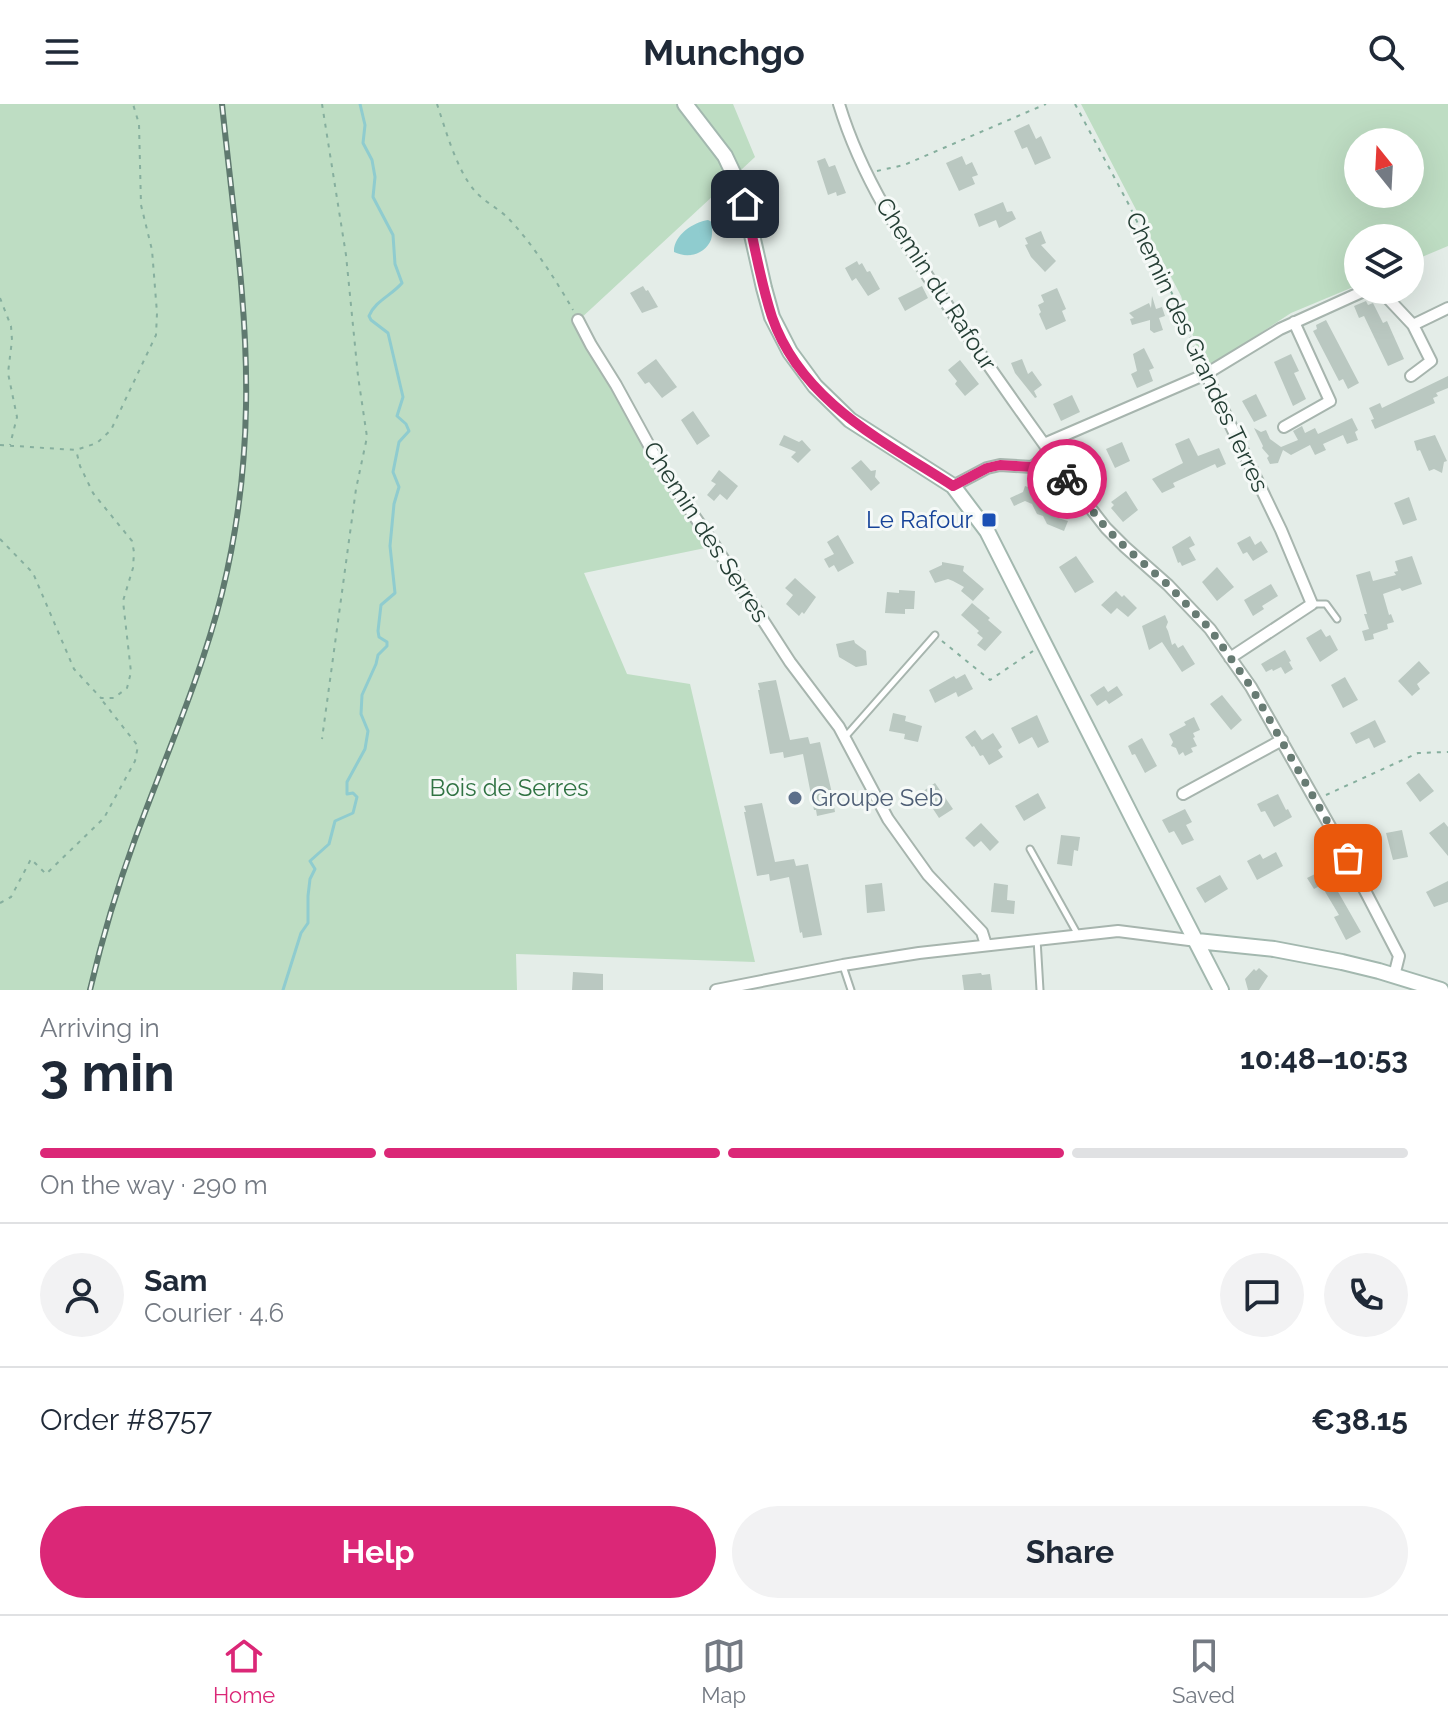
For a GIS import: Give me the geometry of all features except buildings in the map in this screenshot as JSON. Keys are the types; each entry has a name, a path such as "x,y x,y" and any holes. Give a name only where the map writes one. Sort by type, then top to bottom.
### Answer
{"main road":[{"path":"685,104 725,156 734,175 745,204 772,317 779,334 802,372 831,403 850,420 953,486 987,531 1135,823 1183,898 1197,941 1221,990"},
{"path":"1197,941 1342,962 1441,990"}],"street":[{"name":"Chemin du Rafour","path":"839,104 865,173 914,257 1047,449 1106,528 1210,629 1251,687 1316,799 1399,956 1394,976"},
{"path":"953,486 987,468 1000,465 1032,467 1047,449 1206,374 1294,322 1344,300"},
{"path":"1393,304 1413,325 1431,361 1411,376"},
{"path":"1413,325 1448,308"},
{"name":"Chemin des Serres","path":"578,320 663,471 790,662 845,737 888,819 928,875 979,928 986,945"},
{"path":"1284,427 1330,401 1294,322"},
{"name":"Chemin des Grandes Terres","path":"1206,374 1281,530 1312,604"},
{"path":"1230,658 1312,604"},
{"path":"1183,794 1282,740"},
{"path":"716,990 843,965 1037,939 1118,931 1197,941"}],"lane":[{"path":"1312,604 1326,604 1337,619"},
{"path":"845,737 935,635"},
{"path":"1030,849 1078,935"},
{"path":"1037,939 1040,990"},
{"path":"843,965 851,990"}],"path":[{"path":"0,445 76,450 97,443 111,430 156,335 152,250 141,205 139,124 133,104"},
{"path":"322,104 346,255 367,437 356,489 322,739"},
{"path":"437,104 458,162 475,192 506,217 529,243 555,279 578,320"},
{"path":"865,173 904,165 1046,104"},
{"name":"Chemin des Grandes Terres","path":"1075,104 1181,312 1196,357 1206,374"},
{"path":"0,298 11,326 12,340 8,373 17,417 10,446"},
{"path":"76,450 93,493 132,541 134,552 133,568 123,601 131,672 127,688 114,698 101,698"},
{"path":"0,539 33,573 74,669 138,746 135,761 104,818 46,874 31,859 11,897 0,903"},
{"path":"935,635 990,680 1044,644"},
{"path":"1316,799 1418,753 1448,752"}],"green space":[{"name":"Bois de Serres","path":"0,104 733,104 755,157 579,320 663,471 715,546 584,573 627,674 690,684 755,962 516,954 517,990 0,990"},
{"path":"1081,104 1448,104 1448,246 1424,256 1424,224 1344,224 1344,291 1291,313 1207,368 1197,349 1181,296"}],"water":[{"path":"708,220 712,222 712,232 707,247 694,254 674,252 677,241 685,231"}],"waterway":[{"path":"283,990 301,933 308,923 310,879 315,869 310,861 329,844 335,821 353,813 357,797 353,793 347,794 347,782 365,749 368,731 361,714 362,695 378,655 387,646 378,631 381,605 395,593 390,546 399,487 393,472 399,442 409,431 397,416 403,397 388,333 369,316 375,306 402,283 395,264 393,235 373,197 375,177 372,160 363,143 365,125 360,104"}],"railway":[{"path":"90,990 128,857 204,655 222,593 236,524 244,453 246,368 222,104"}],"way so far":[{"path":"1067,479 1106,528 1210,629 1251,687 1348,858"}],"place":[{"name":"Le Rafour","path":"989,520"},
{"name":"Groupe Seb","path":"795,798"}],"route":[{"path":"745,204 764,288 779,334 802,372 850,420 953,486 987,468 1000,465 1032,467 1049,454 1067,479"}]}
